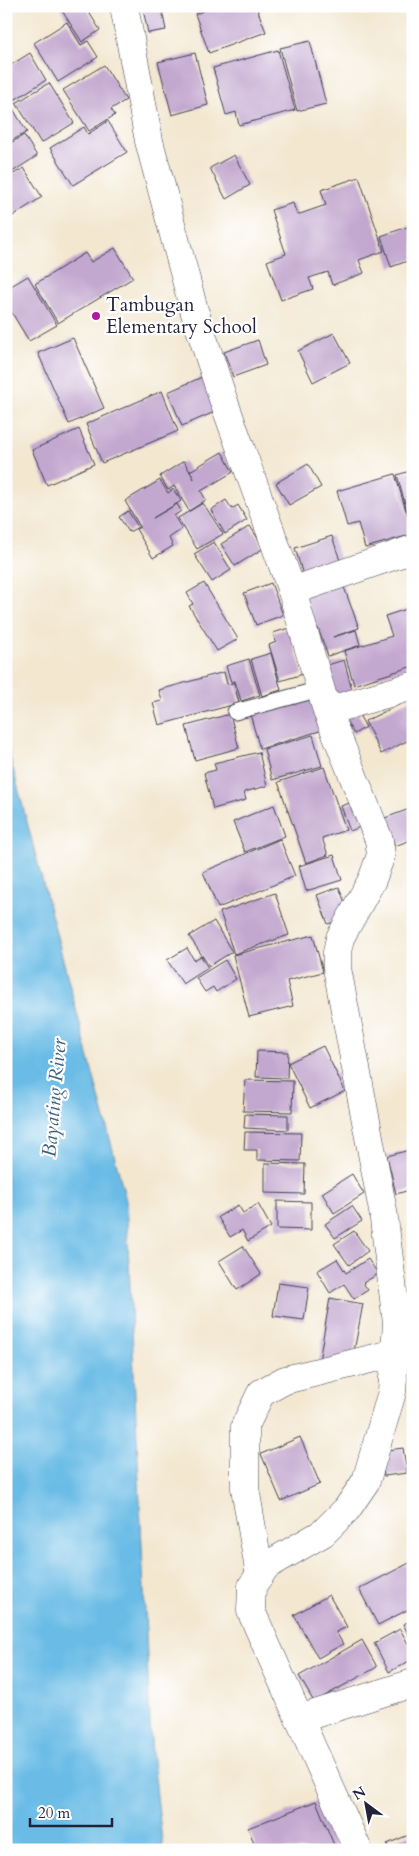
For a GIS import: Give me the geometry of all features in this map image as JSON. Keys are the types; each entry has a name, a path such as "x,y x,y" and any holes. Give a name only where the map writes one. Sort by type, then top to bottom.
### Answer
{"street":[{"path":"124,6 150,141 194,310 224,402 292,591 324,700 378,840 381,855 372,880 340,938 337,952 337,968 383,1212 397,1323 392,1392 366,1481 348,1509 323,1533 266,1566 252,1586 251,1610 358,1850"},
{"path":"292,591 413,549"},
{"path":"324,700 413,686"},
{"path":"260,1575 245,1488 244,1426 261,1393 285,1380 395,1353"},
{"path":"299,1719 413,1683"}],"lane":[{"path":"235,712 324,700"}],"water":[{"name":"Bayating River","path":"6,742 126,1200 151,1742 163,1850 6,1850"}],"building":[{"path":"59,6 85,6 100,30 82,42"},
{"path":"161,6 166,30 148,33 143,9"},
{"path":"217,6 256,6 266,32 209,53 195,14"},
{"path":"67,22 81,45 88,41 98,57 58,82 34,43"},
{"path":"310,41 326,104 297,111 280,48"},
{"path":"278,50 295,110 239,125 236,112 226,115 213,68"},
{"path":"30,53 46,80 11,102 6,95 6,68"},
{"path":"195,53 208,105 172,115 158,62"},
{"path":"104,65 126,100 111,109 115,115 89,131 63,90"},
{"path":"49,83 74,123 41,143 16,103"},
{"path":"13,109 27,132 11,141 6,134 6,113"},
{"path":"108,121 127,152 73,185 50,148 84,127 88,134"},
{"path":"24,135 37,156 9,174 6,170 6,154 9,153 6,146"},
{"path":"234,155 250,185 226,199 210,168"},
{"path":"24,168 42,197 8,219 6,216 6,178"},
{"path":"359,177 384,251 359,260 364,273 332,285 328,272 309,278 313,289 281,300 267,261 286,254 271,210 293,203 297,215 326,205 321,190"},
{"path":"413,225 413,259 391,267 381,236"},
{"path":"115,248 133,278 58,323 35,284 85,253 91,262"},
{"path":"28,276 57,325 29,341 6,303 6,289"},
{"path":"334,333 350,363 313,382 298,351"},
{"path":"73,338 104,408 69,424 38,353"},
{"path":"258,340 266,365 233,377 224,352"},
{"path":"202,377 217,411 182,426 168,392"},
{"path":"162,391 178,431 102,463 86,424"},
{"path":"79,429 94,464 47,485 32,450"},
{"path":"222,452 233,472 201,491 206,500 189,511 174,486 168,490 160,476 184,461 194,479 190,471"},
{"path":"308,464 321,487 289,505 276,483"},
{"path":"413,470 413,509 407,511 397,475"},
{"path":"395,474 413,534 365,548 358,523 347,526 337,491"},
{"path":"160,480 168,493 173,489 181,501 153,518 177,504 181,511 174,516 182,529 169,538 173,546 153,558 136,529 140,527 125,501"},
{"path":"226,500 232,509 238,505 247,520 225,534 211,510"},
{"path":"203,503 223,534 197,549 178,518"},
{"path":"128,511 138,527 129,532 119,517"},
{"path":"250,526 264,548 235,566 221,544"},
{"path":"332,536 343,570 305,582 295,548"},
{"path":"214,542 231,570 212,582 194,554"},
{"path":"341,579 359,628 333,637 356,630 360,645 328,656 318,628 315,629 302,593"},
{"path":"204,583 238,639 217,651 189,606 193,604 187,593"},
{"path":"271,583 283,615 256,625 244,593"},
{"path":"413,607 413,666 354,685 344,651 392,636 385,616"},
{"path":"289,628 303,674 280,681 269,645 276,642 273,633"},
{"path":"271,653 281,690 262,696 251,659"},
{"path":"249,659 260,695 241,701 235,681 231,682 226,666"},
{"path":"344,660 353,693 334,699 324,666"},
{"path":"224,672 227,684 234,683 239,703 159,725 153,703 162,701 159,690"},
{"path":"313,696 323,730 260,749 250,714"},
{"path":"413,698 413,738 381,754 365,721"},
{"path":"353,705 366,727 354,734 341,712"},
{"path":"230,714 239,748 195,760 186,726"},
{"path":"313,735 322,766 272,780 264,749"},
{"path":"259,752 267,786 244,792 246,800 213,809 204,773 216,770 214,763"},
{"path":"324,767 346,830 322,838 328,855 306,863 278,782"},
{"path":"356,801 365,825 350,831 341,806"},
{"path":"274,805 285,836 245,852 233,822"},
{"path":"412,808 413,839 395,846 385,818"},
{"path":"280,839 295,876 218,908 203,872"},
{"path":"334,855 342,880 306,891 299,866"},
{"path":"339,887 350,916 328,924 317,895"},
{"path":"275,893 289,935 234,954 220,912"},
{"path":"214,921 232,952 209,966 189,936"},
{"path":"313,935 323,972 287,981 293,1006 249,1017 233,955"},
{"path":"187,948 194,960 201,956 208,968 183,984 167,960"},
{"path":"225,960 236,979 216,992 213,987 205,992 196,978"},
{"path":"323,1046 345,1091 310,1108 288,1063"},
{"path":"257,1051 288,1052 287,1078 256,1077"},
{"path":"245,1080 293,1081 292,1112 243,1111"},
{"path":"245,1114 288,1115 288,1130 244,1128"},
{"path":"245,1132 301,1133 300,1161 257,1160 257,1150 244,1150"},
{"path":"413,1149 413,1189 396,1194 387,1156"},
{"path":"265,1163 305,1164 304,1194 265,1193"},
{"path":"352,1174 364,1194 334,1213 322,1193"},
{"path":"277,1201 311,1202 311,1230 277,1229"},
{"path":"258,1204 271,1227 248,1241 242,1230 230,1237 218,1217 238,1205 243,1213"},
{"path":"352,1206 362,1221 335,1238 325,1224"},
{"path":"354,1231 368,1251 349,1265 334,1244"},
{"path":"243,1246 261,1274 237,1290 219,1261"},
{"path":"337,1259 346,1273 368,1259 378,1274 363,1283 368,1290 354,1299 344,1284 330,1293 317,1271"},
{"path":"278,1283 309,1287 304,1320 273,1316"},
{"path":"330,1298 363,1304 351,1367 319,1361"},
{"path":"300,1437 320,1484 281,1501 261,1454"},
{"path":"403,1448 407,1473 384,1476 381,1451"},
{"path":"413,1561 413,1607 378,1625 359,1589"},
{"path":"329,1595 347,1627 336,1632 343,1644 318,1658 294,1615"},
{"path":"413,1620 413,1643 403,1624"},
{"path":"400,1629 413,1653 413,1659 389,1672 374,1643"},
{"path":"362,1640 377,1667 314,1702 299,1676"},
{"path":"316,1801 336,1850 257,1850 248,1828"},
{"path":"413,1829 413,1850 389,1850 387,1844 411,1834 410,1830"}],"place":[{"name":"Tambugan Elementary School","path":"96,316"}]}
